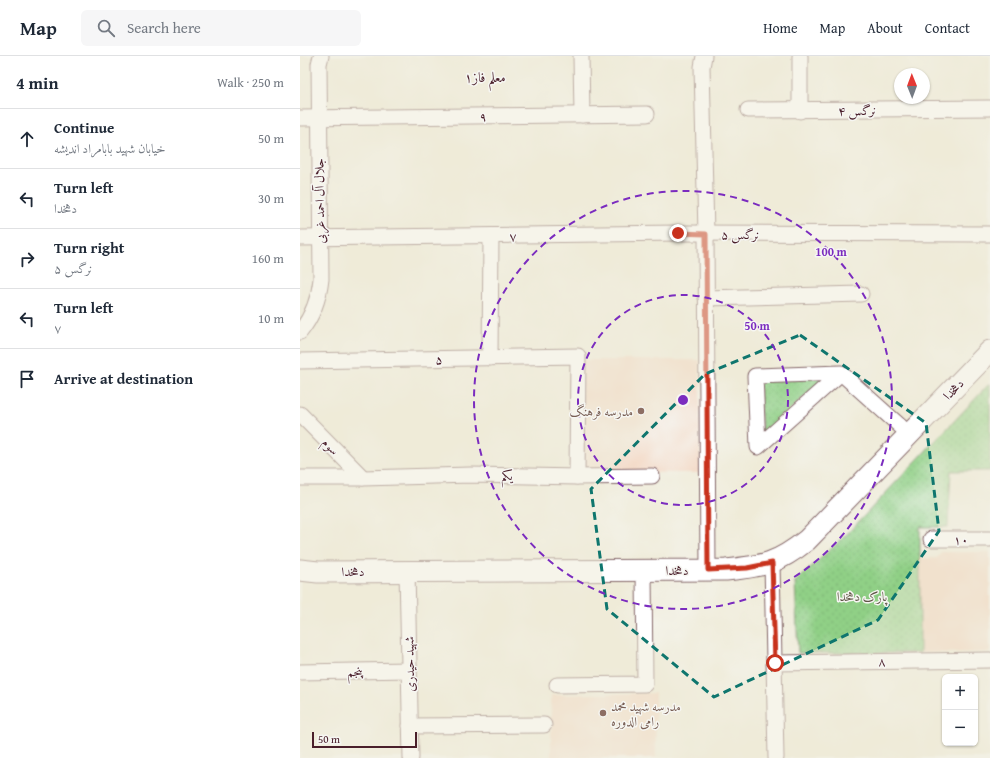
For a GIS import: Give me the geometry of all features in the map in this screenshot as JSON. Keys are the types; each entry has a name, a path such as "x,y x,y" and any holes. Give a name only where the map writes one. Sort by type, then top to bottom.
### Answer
{"street":[{"path":"581,56 582,115"},
{"path":"704,56 702,67 706,234"},
{"path":"800,56 800,111"},
{"name":"جلال آل احمد غربی","path":"300,332 309,319 319,292 320,279 318,117 320,60"},
{"name":"نرگس ۴","path":"748,110 800,111 990,108"},
{"name":"۹","path":"300,118 647,114"},
{"name":"نرگس ۵","path":"708,570 706,234 990,234"},
{"name":"۷","path":"300,238 706,234"},
{"path":"490,236 490,358"},
{"path":"706,298 861,294"},
{"name":"دهخدا","path":"300,570 318,572 708,570 747,568 772,563 792,552 807,540 990,351"},
{"name":"۵","path":"300,361 578,356 577,477"},
{"path":"841,373 758,447 755,376 841,373 909,434"},
{"name":"سوم","path":"300,414 363,478"},
{"name":"یکم","path":"300,478 363,478 470,474 577,477 652,476"},
{"name":"۱۰","path":"932,539 990,538"},
{"path":"772,563 776,758"},
{"path":"557,685 645,684 644,570"},
{"name":"شهید حیدری","path":"407,571 411,758"},
{"name":"۸","path":"775,663 990,660"},
{"name":"پنجم","path":"300,672 409,670"},
{"path":"410,726 544,725"}],"highlighted area":[{"path":"800,335 926,423 939,531 878,620 714,697 607,609 591,489 705,374"}],"shaded area":[{"name":"مدرسه فرهنگ","path":"582,360 700,360 700,473 591,472 581,462"},
{"path":"941,552 990,552 990,652 920,653 920,558 937,558"},
{"name":"مدرسه شهید محمد رامی الدوره","path":"655,693 656,758 551,758 551,695"}],"green space":[{"path":"826,377 762,435 759,381"},
{"name":"پارک دهخدا","path":"990,383 990,471 951,471 948,527 920,527 920,653 798,653 795,582 846,535"}],"place":[{"name":"مدرسه فرهنگ","path":"641,411"},
{"name":"مدرسه شهید محمد رامی الدوره","path":"603,713"}],"district":[{"name":"معلم فاز۱","path":"485,77"}],"route":[{"path":"678,233 706,234 708,570 747,568 772,563 775,663"}]}
